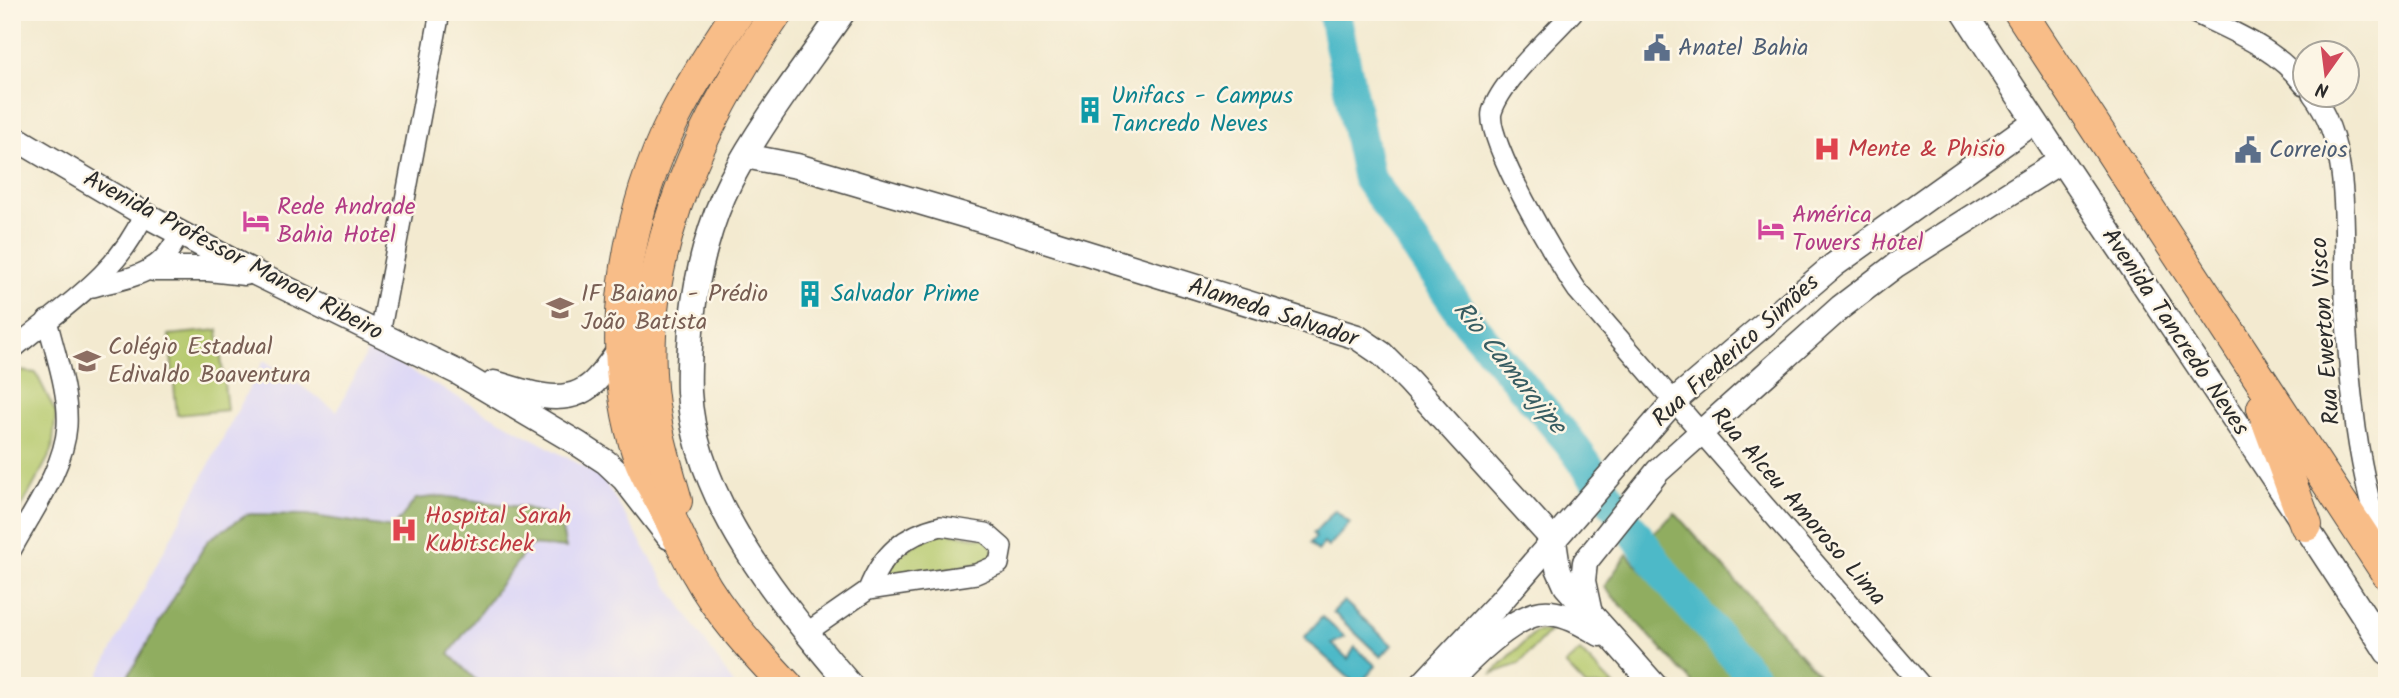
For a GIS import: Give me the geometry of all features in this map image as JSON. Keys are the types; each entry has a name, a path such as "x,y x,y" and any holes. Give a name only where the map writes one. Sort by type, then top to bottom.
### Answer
{"main road":[{"path":"738,12 674,118 650,180 635,234 625,286 622,347 627,407 639,457 699,576 751,647 787,686"},
{"path":"699,576 656,422 651,361 654,309 664,247 682,184 715,112 777,12"},
{"name":"Avenida Tancredo Neves","path":"2020,12 2387,573"},
{"path":"2245,359 2306,525"}],"street":[{"path":"380,334 440,12"},
{"path":"843,12 744,156 729,184 709,237 695,294 689,394 712,483 727,518 806,633 851,686"},
{"name":"Rua Alceu Amoroso Lima","path":"1573,12 1510,83 1497,102 1492,126 1558,263 1577,290 1922,686"},
{"name":"Avenida Tancredo Neves","path":"1964,12 2059,162 2306,525 2387,652"},
{"path":"2192,12 2255,42 2290,66"},
{"name":"Rua Ewerton Visco","path":"2323,108 2334,139 2342,187 2345,302 2354,414 2371,505 2387,567"},
{"name":"Rua Frederico Simões","path":"1421,686 1500,603 1674,401 1834,265 2034,122"},
{"name":"Avenida Professor Manoel Ribeiro","path":"12,136 144,214 257,274 457,372 606,462 624,479 699,576"},
{"name":"Alameda Salvador","path":"744,156 797,166 984,221 1357,337 1382,354 1400,372 1554,541 1559,568 1566,586 1655,686"},
{"name":"Rua Frederico Simões","path":"1590,613 1583,581 1585,562 1658,471 1841,307 1896,265 2059,162"},
{"path":"12,349 92,287 126,249 144,214"},
{"path":"155,269 171,252 180,232"},
{"path":"92,287 155,269 209,269 257,274"},
{"path":"12,549 52,474 67,427 66,402 47,320"},
{"name":"Avenida Professor Manoel Ribeiro","path":"457,372 544,397 565,397 582,392 597,379 622,347"},
{"path":"806,633 868,590 994,568 1003,556 1002,547 986,533 965,528 941,526 917,532 899,543 873,575 868,590"},
{"path":"1470,658 1500,603"},
{"path":"1445,686 1470,658 1531,615 1549,612 1573,618 1616,643"}],"shaded area":[{"name":"Hospital Sarah Kubitschek","path":"369,348 602,477 665,582 735,686 93,686 264,360 337,411"}],"green space":[{"path":"218,330 227,410 177,415 169,335"},
{"path":"12,370 36,373 56,413 52,451 12,525"},
{"path":"442,496 527,508 560,521 566,548 530,545 449,654 482,686 122,686 208,540 248,514 307,515 393,528 416,499"},
{"path":"1675,513 1829,686 1780,686 1650,536"},
{"path":"942,532 989,539 995,556 982,563 875,583 904,552"},
{"path":"1627,554 1745,686 1696,686 1604,587"},
{"path":"1550,631 1519,664 1491,674 1535,632"},
{"path":"1580,651 1614,686 1586,686 1565,664"}],"water":[{"path":"1335,510 1350,523 1328,547 1324,543 1318,551 1310,543 1316,537 1313,534"},
{"path":"1344,601 1392,645 1381,657 1333,612"},
{"path":"1322,617 1345,637 1332,644 1348,659 1355,647 1376,666 1358,686 1304,638"}],"waterway":[{"name":"Rio Camarajipe","path":"1334,12 1368,177 1468,322 1569,441 1669,581 1761,686"}],"place":[{"name":"Anatel Bahia","path":"1657,48"},
{"name":"Unifacs - Campus Tancredo Neves","path":"1090,110"},
{"name":"Mente & Phisio","path":"1827,149"},
{"name":"Correios","path":"2248,150"},
{"name":"Rede Andrade Bahia Hotel","path":"256,221"},
{"name":"América Towers Hotel","path":"1771,229"},
{"name":"Salvador Prime","path":"810,294"},
{"name":"IF Baiano - Prédio João Batista","path":"560,308"},
{"name":"Colégio Estadual Edivaldo Boaventura","path":"87,361"},
{"name":"Hospital Sarah Kubitschek","path":"404,530"}]}
